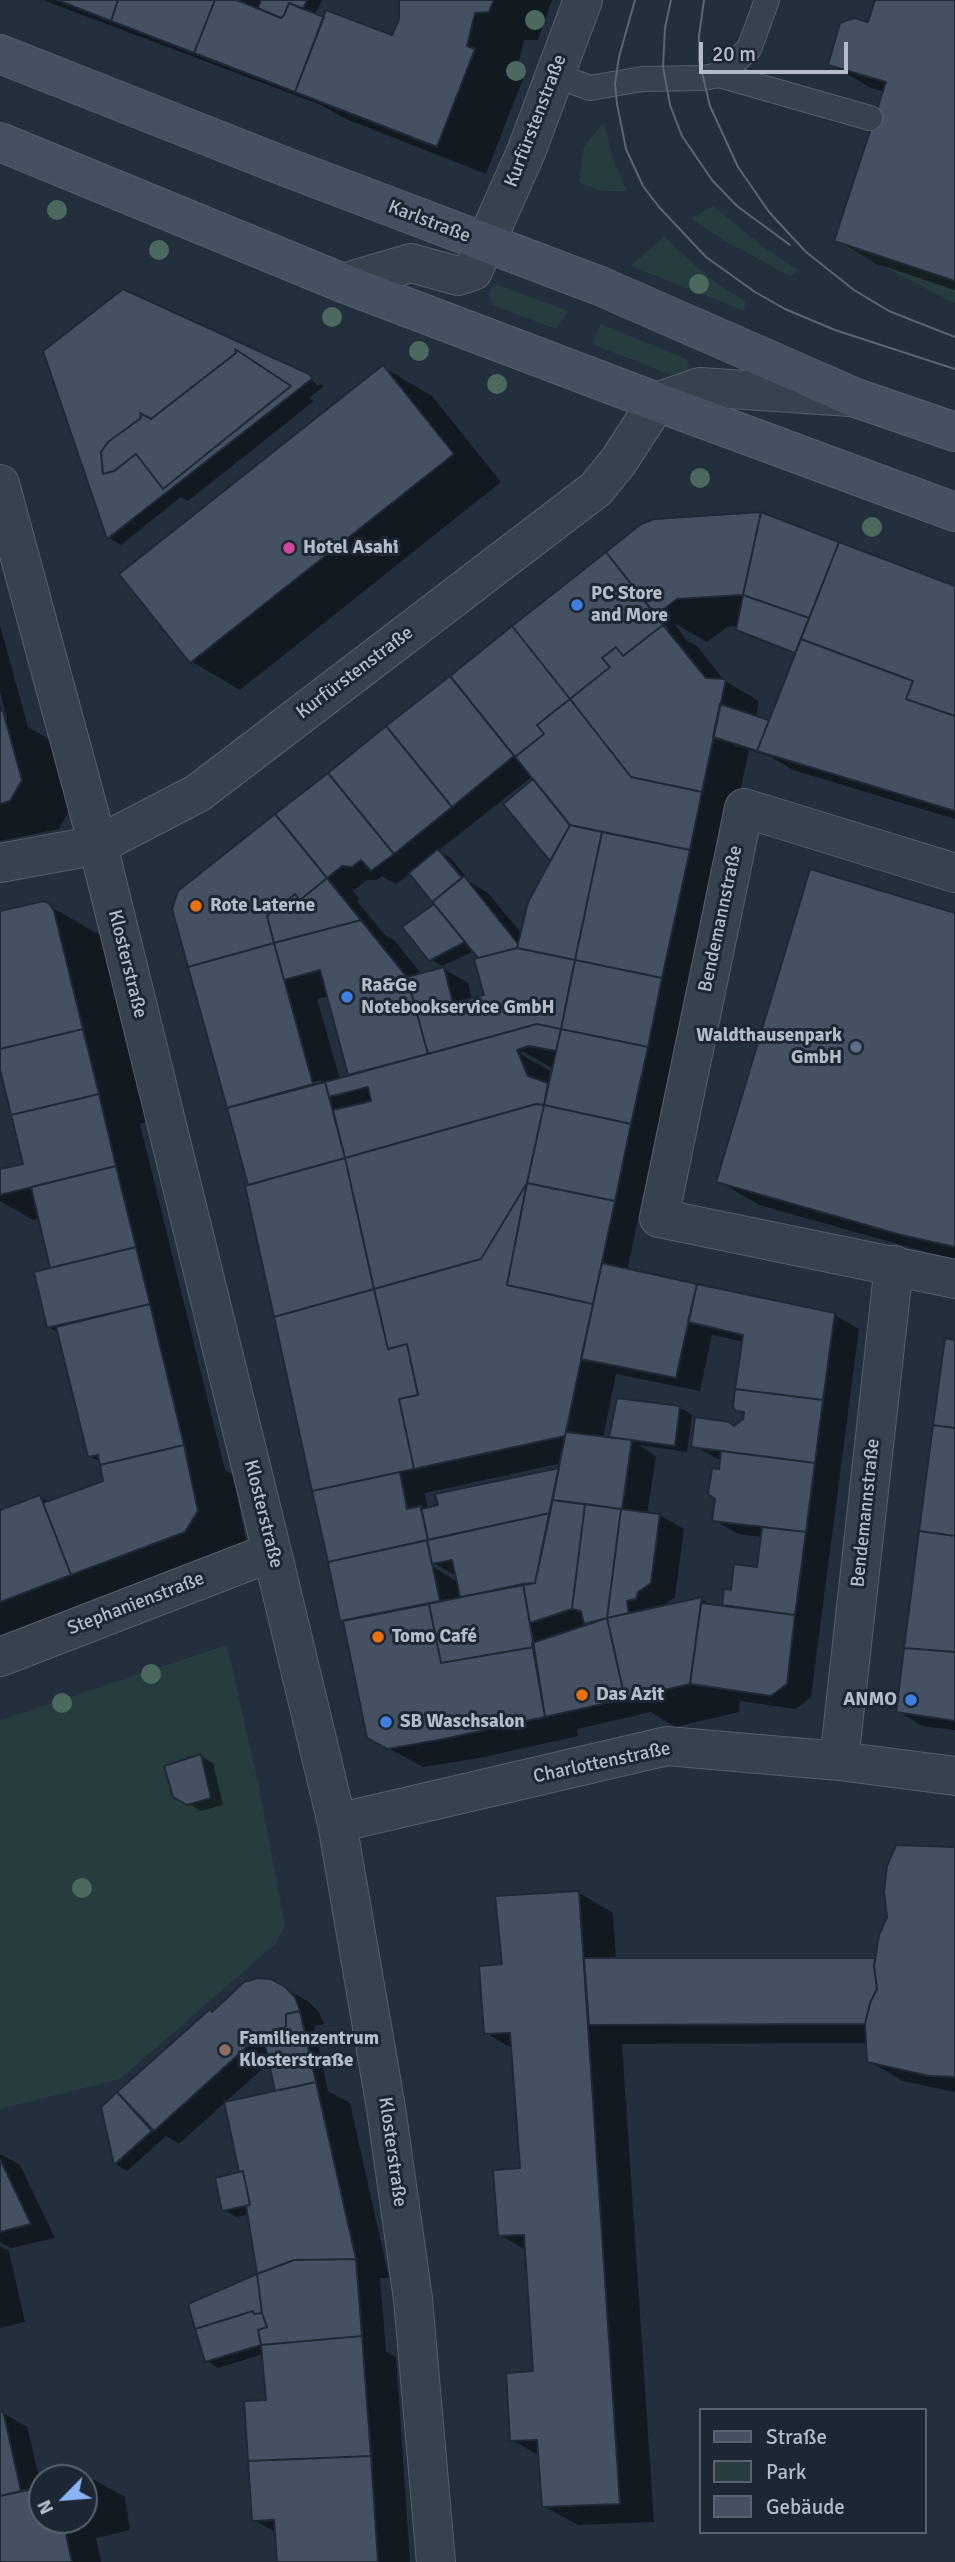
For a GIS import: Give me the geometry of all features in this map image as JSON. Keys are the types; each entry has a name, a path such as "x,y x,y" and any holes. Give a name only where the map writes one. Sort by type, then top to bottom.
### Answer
{"main road":[{"name":"Karlstraße","path":"0,54 600,286 856,398 955,432"},
{"path":"0,142 343,283 955,512"}],"street":[{"name":"Kurfürstenstraße","path":"343,283 411,263 458,276 473,271 526,152 583,0"},
{"name":"Karlstraße","path":"657,402 700,387 856,398"},
{"name":"Kurfürstenstraße","path":"0,863 98,845 198,793 596,489 618,462 657,402"},
{"name":"Klosterstraße","path":"0,484 9,551 98,845 337,1823 386,2108 413,2299 436,2562"},
{"name":"Bendemannstraße","path":"955,873 744,808 659,1218 955,1279"},
{"name":"Bendemannstraße","path":"839,1761 894,1265"},
{"name":"Stephanienstraße","path":"0,1657 272,1552"},
{"name":"Charlottenstraße","path":"337,1823 667,1746 839,1761 955,1776"}],"lane":[{"path":"719,75 749,50 767,0"},
{"path":"555,75 590,88 642,79 703,78 719,75 870,118"}],"green space":[{"path":"604,123 613,159 627,191 602,191 579,182 584,146"},
{"path":"713,206 761,245 798,270 790,276 725,241 691,219"},
{"path":"664,236 701,271 746,301 745,311 631,266"},
{"path":"834,241 955,281 955,303 948,300"},
{"path":"495,286 568,311 556,329 493,305 489,297 491,288"},
{"path":"601,324 686,359 689,364 687,373 679,378 592,344"},
{"path":"227,1645 259,1787 285,1926 274,1945 120,2079 0,2109 0,1720"}],"building":[{"path":"57,0 118,0 111,21"},
{"path":"118,0 215,0 194,53 111,21"},
{"path":"215,0 237,0 281,18 289,3 324,17 295,92 194,53"},
{"path":"261,0 307,0 303,9 289,3 281,18 258,8"},
{"path":"399,0 494,0 489,12 475,13 467,46 475,49 437,147 295,92 326,10 392,35 399,19"},
{"path":"875,0 955,0 955,281 834,241 886,82 828,65 840,23 854,18 868,22"},
{"path":"123,289 313,378 107,539 43,351","holes":["235,349 291,386 163,489 136,454 114,471 103,474 101,452 108,442 141,418 140,413 151,419 236,353"]},
{"path":"235,349 291,386 163,489 136,454 114,471 103,474 101,452 108,442 141,418 140,413 151,419 236,353"},
{"path":"383,365 454,454 190,663 119,574"},
{"path":"761,512 839,542 809,618 743,595"},
{"path":"761,512 743,595 677,599 656,615 606,552 641,524 654,519"},
{"path":"839,542 955,586 955,716 906,699 913,681 801,639"},
{"path":"606,552 663,625 623,656 616,647 602,658 610,667 570,699 512,626"},
{"path":"743,595 809,618 795,653 736,630"},
{"path":"663,625 706,678 726,679 702,792 631,777 570,699 610,667 602,658 616,647 623,656"},
{"path":"512,626 570,699 537,725 544,734 515,757 450,676"},
{"path":"801,639 913,681 906,699 955,716 955,811 757,751"},
{"path":"450,676 514,756 452,807 386,726"},
{"path":"570,699 631,777 702,792 690,850 570,825 515,757 544,734 537,725"},
{"path":"720,704 769,720 757,751 713,737"},
{"path":"0,711 3,711 22,780 10,801 0,804"},
{"path":"386,726 452,807 394,854 328,773"},
{"path":"328,773 394,854 371,871 361,860 352,867 342,866 327,878 275,814"},
{"path":"533,779 570,825 550,861 503,804"},
{"path":"275,814 327,878 300,900 295,894 267,916 274,943 188,967 172,909 178,891"},
{"path":"570,825 602,832 575,960 517,948 528,902"},
{"path":"602,832 690,850 662,978 575,960"},
{"path":"438,849 462,878 432,902 409,873"},
{"name":"Waldthausenpark GmbH","path":"810,869 955,913 955,1247 901,1235 716,1182"},
{"path":"464,876 518,944 517,948 478,958 432,902"},
{"path":"327,878 361,920 274,943 267,916 295,894 300,900"},
{"path":"44,901 50,904 54,911 83,1029 0,1049 0,911"},
{"path":"434,904 465,942 429,961 402,927"},
{"path":"361,920 407,977 428,1054 348,1075 320,970 284,980 274,943"},
{"path":"274,943 313,1084 227,1108 188,967"},
{"path":"517,948 575,960 561,1029 537,1024 428,1054 407,977 444,967 453,1003 484,995 474,959"},
{"path":"575,960 662,978 648,1047 561,1029"},
{"path":"537,1024 561,1029 556,1051 529,1046 517,1050 528,1076 548,1083 544,1105 536,1104 345,1158 333,1110 371,1101 368,1087 329,1097 325,1082"},
{"path":"83,1029 99,1094 11,1115 0,1069 0,1049"},
{"path":"561,1029 648,1047 631,1124 544,1105"},
{"path":"325,1082 345,1158 248,1185 227,1108"},
{"path":"99,1094 116,1166 0,1195 0,1169 23,1164 11,1115"},
{"path":"536,1104 544,1105 527,1183 481,1259 374,1289 345,1158"},
{"path":"544,1105 631,1124 615,1201 527,1183"},
{"path":"345,1158 374,1289 274,1317 245,1186"},
{"path":"116,1166 136,1247 50,1268 31,1187"},
{"path":"527,1183 615,1201 593,1304 507,1285"},
{"path":"527,1183 507,1285 593,1304 565,1436 414,1469 399,1399 418,1395 407,1344 388,1349 374,1289 481,1259"},
{"path":"136,1247 150,1304 47,1328 34,1272"},
{"path":"602,1263 697,1284 676,1378 581,1359"},
{"path":"697,1284 835,1313 823,1400 735,1389 743,1335 688,1322"},
{"path":"374,1289 388,1349 407,1344 418,1395 399,1399 414,1469 312,1491 274,1317"},
{"path":"150,1304 184,1445 100,1465 98,1455 88,1457 56,1327"},
{"path":"945,1338 955,1340 955,1428 933,1425"},
{"path":"735,1389 823,1400 815,1463 691,1447 695,1417 729,1422 734,1426 743,1419 744,1412 736,1411 733,1407"},
{"path":"617,1398 680,1406 675,1446 609,1437"},
{"path":"933,1425 955,1428 955,1536 919,1531"},
{"path":"566,1432 632,1440 622,1509 552,1500"},
{"path":"184,1445 198,1511 185,1532 71,1575 43,1503 103,1481 100,1465"},
{"path":"721,1451 815,1463 806,1532 712,1521 715,1499 708,1494 712,1468 719,1469"},
{"path":"559,1468 550,1513 428,1540 421,1509 438,1505 435,1494"},
{"path":"400,1472 407,1509 421,1506 428,1540 328,1562 312,1491"},
{"path":"40,1495 71,1575 0,1602 0,1510"},
{"path":"552,1500 585,1504 572,1609 530,1623 523,1584 535,1583"},
{"path":"585,1504 621,1509 607,1618 584,1624 581,1611 572,1609"},
{"path":"621,1509 660,1514 651,1583 638,1592 636,1599 627,1601 629,1613 607,1618"},
{"path":"550,1513 535,1583 460,1597 452,1560 432,1564 427,1540"},
{"path":"762,1527 806,1532 795,1615 722,1605 724,1589 731,1590 734,1564 757,1567"},
{"path":"919,1531 955,1536 955,1652 904,1648"},
{"path":"427,1540 440,1601 340,1621 328,1562"},
{"path":"523,1584 534,1647 441,1663 429,1604"},
{"path":"702,1597 690,1684 625,1699 607,1618"},
{"path":"701,1603 795,1615 787,1684 771,1696 690,1684"},
{"path":"429,1604 441,1663 534,1647 545,1717 387,1749 367,1738 343,1621"},
{"path":"607,1618 625,1699 545,1717 532,1643"},
{"path":"904,1648 955,1652 955,1721 896,1712"},
{"path":"201,1754 211,1798 187,1805 173,1797 164,1766"},
{"path":"896,1845 955,1847 955,2077 929,2076 867,2062 865,2024 877,1989 874,1966 879,1935 887,1917 884,1892 887,1866"},
{"path":"579,1891 620,2504 542,2507 537,2440 510,2441 506,2373 533,2371 524,2235 498,2236 493,2170 520,2168 510,2033 484,2034 479,1966 502,1964 495,1896"},
{"path":"584,1958 875,1958 877,1989 865,2024 589,2025"},
{"path":"257,1978 271,1979 284,1986 295,1997 300,2011 286,2014 286,2026 279,2040 261,2046 249,2045 153,2132 117,2092 210,2009 212,2012 244,1982"},
{"path":"300,2011 316,2082 275,2091 265,2045 279,2040 286,2026 286,2014"},
{"path":"316,2082 356,2259 294,2260 257,2274 246,2206 250,2205 243,2171 239,2172 224,2102"},
{"path":"117,2092 153,2130 114,2165 101,2107"},
{"path":"0,2159 31,2224 0,2232"},
{"path":"243,2171 250,2205 222,2211 215,2178"},
{"path":"356,2259 362,2336 261,2345 258,2330 267,2327 262,2313 257,2274 294,2260"},
{"path":"257,2274 262,2313 254,2314 253,2311 195,2329 188,2304"},
{"path":"253,2311 254,2314 262,2313 267,2327 258,2330 261,2345 205,2362 195,2329"},
{"path":"362,2336 371,2456 248,2461 244,2401 266,2400 261,2345"},
{"path":"3,2411 21,2491 0,2496 0,2412"},
{"path":"371,2456 378,2562 277,2562 274,2520 252,2521 248,2461"},
{"path":"28,2490 28,2534 66,2534 72,2562 0,2562 0,2496"}],"tram line":[{"path":"635,0 619,57 615,84 617,104 626,149 643,186 659,207 706,257 755,292 785,309 835,330 955,369"},
{"path":"671,0 665,28 663,67 670,105 682,136 712,180 737,206 790,245"},
{"path":"704,0 699,60 710,106 738,167 769,212 806,252 854,290 889,311 955,337"}],"place":[{"name":"Hotel Asahi","path":"289,548"},
{"name":"PC Store and More","path":"577,605"},
{"name":"Rote Laterne","path":"196,906"},
{"name":"Ra&Ge Notebookservice GmbH","path":"347,997"},
{"name":"Waldthausenpark GmbH","path":"856,1047"},
{"name":"Tomo Café","path":"378,1637"},
{"name":"Das Azit","path":"582,1695"},
{"name":"ANMO","path":"911,1700"},
{"name":"SB Waschsalon","path":"386,1722"},
{"name":"Familienzentrum Klosterstraße","path":"225,2050"}]}
